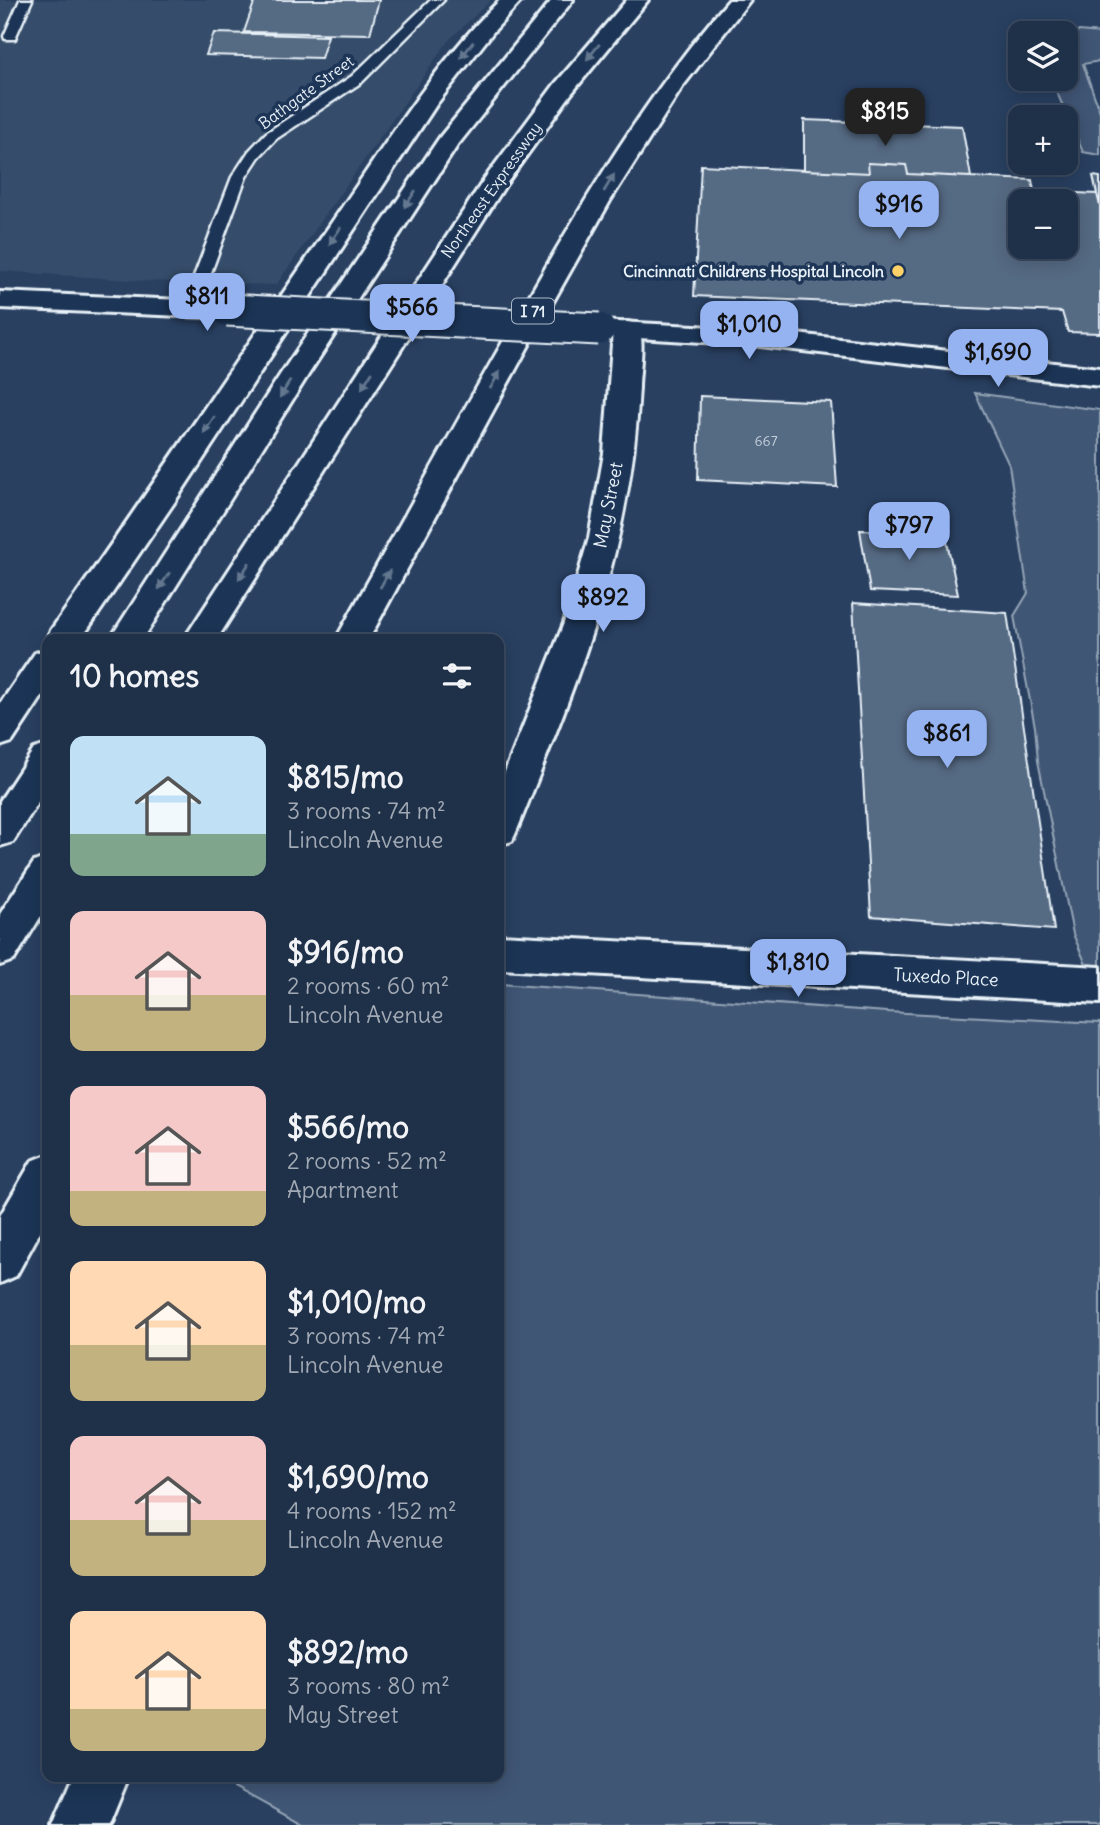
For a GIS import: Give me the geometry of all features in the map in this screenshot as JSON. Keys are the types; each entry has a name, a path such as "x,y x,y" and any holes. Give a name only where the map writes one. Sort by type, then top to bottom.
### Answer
{"main road":[{"path":"66,634 173,481 427,101 485,27 512,0"},
{"path":"129,634 294,375 448,142 563,0"},
{"name":"Northeast Expressway","path":"203,634 447,253 516,151 601,42 638,0"},
{"name":"I 71","path":"355,634 534,309 634,141 713,29 740,0"},
{"path":"0,300 752,337 1100,377"},
{"name":"May Street","path":"504,818 559,681 592,583 613,496 623,416 627,330"},
{"path":"0,732 42,669"},
{"path":"0,831 42,767"},
{"path":"0,948 42,881"},
{"name":"Tuxedo Place","path":"504,952 1100,985"},
{"path":"0,1260 42,1185"},
{"path":"81,1825 99,1782"}],"lane":[{"path":"3,40 26,0"},
{"name":"Bathgate Street","path":"190,308 239,177 254,154 271,135 357,79 438,0"}],"shaded area":[{"path":"0,0 491,0 448,41 276,285 145,281 0,271"},
{"path":"1078,31 1100,33 1100,61 1083,64 1100,112 1100,155 1083,152 1078,141 1078,105 1062,105 1056,91 1078,91"},
{"path":"975,393 1100,410 1100,997 1073,934 1038,761 1035,727 1014,616 1028,593 1009,465"},
{"path":"504,984 887,1012 1100,1023 1100,1825 303,1825 225,1782 504,1782"}],"building":[{"path":"255,0 379,0 370,34 244,32"},
{"path":"214,33 328,36 321,58 206,55"},
{"path":"804,120 962,126 971,177 908,174 906,165 868,163 869,173 804,170"},
{"name":"Cincinnati Childrens Hospital Lincoln","path":"868,163 906,165 908,174 1032,180 1034,189 1008,189 1008,259 1078,259 1078,193 1097,194 1100,206 1100,333 1068,332 1062,312 694,296 701,165 869,173"},
{"path":"1093,176 1100,177 1100,206 1097,194"},
{"path":"700,396 831,402 837,487 698,480"},
{"path":"860,530 945,532 958,595 870,591"},
{"path":"853,603 1007,613 1054,930 871,916"}],"place":[{"name":"Cincinnati Childrens Hospital Lincoln","path":"898,271"}]}
